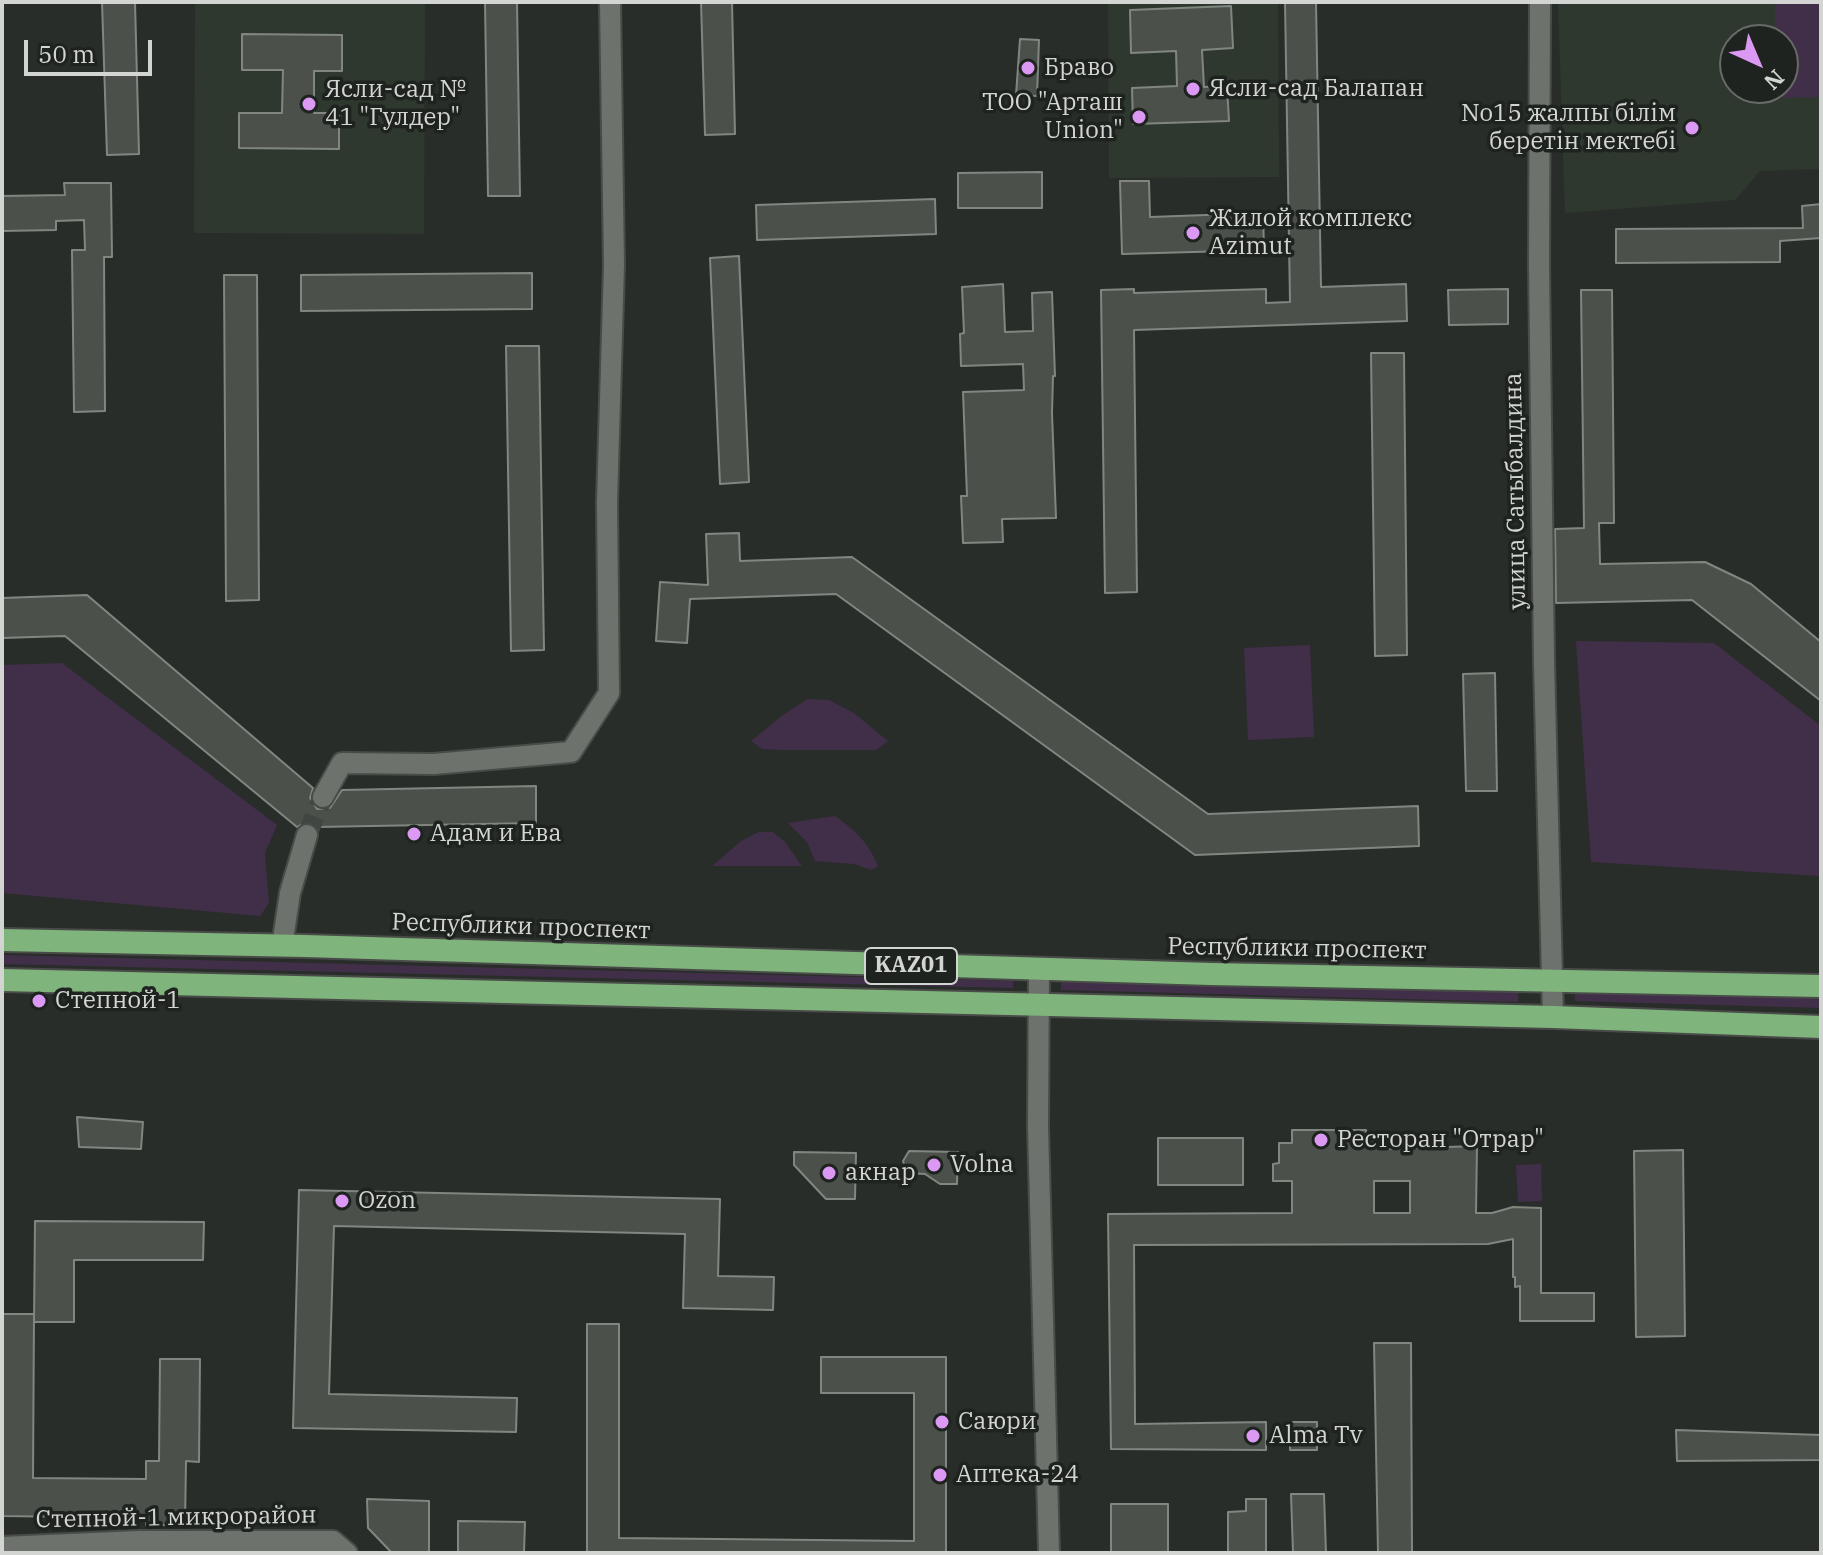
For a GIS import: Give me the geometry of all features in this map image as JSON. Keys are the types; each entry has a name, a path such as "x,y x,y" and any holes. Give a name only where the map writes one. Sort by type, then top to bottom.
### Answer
{"highway":[{"name":"Республики проспект","path":"2,940 1211,974 1821,986"},
{"name":"KАZ01","path":"2,980 1553,1017 1821,1027"}],"street":[{"path":"323,797 342,763 434,764 571,752 609,693 607,502 614,265 610,2"},
{"name":"улица Сатыбалдина","path":"1540,2 1539,265 1544,662 1554,979"},
{"path":"282,946 292,883 307,835"},
{"path":"1039,968 1038,1126 1049,1553"},
{"path":"1553,1017 1554,979"},
{"name":"Степной-1 микрорайон","path":"2,1547 139,1541 333,1541 347,1553"}],"shaded area":[{"name":"Ясли-сад № 41 \"Гулдер\"","path":"195,2 425,2 424,234 194,233"},
{"name":"Ясли-сад Балапан","path":"1108,2 1278,2 1279,177 1109,178"},
{"name":"No15 жалпы білім беретін мектебі","path":"1558,2 1821,2 1821,169 1760,171 1735,200 1565,213"},
{"path":"1775,2 1821,2 1821,97 1799,97 1799,24 1775,24"},
{"path":"1576,641 1714,643 1821,726 1821,876 1591,862"},
{"path":"1310,645 1314,737 1248,740 1244,648"},
{"path":"62,663 277,825 265,853 269,903 260,916 2,893 2,665"},
{"path":"808,699 829,700 854,713 888,741 876,750 778,750 762,749 751,741"},
{"path":"835,816 861,838 878,866 871,870 854,864 815,861 807,842 788,823"},
{"path":"759,832 773,832 785,842 802,866 712,866 741,841"},
{"path":"2,955 1013,981 1013,988 2,964"},
{"path":"1061,981 1518,992 1518,1002 1061,990"},
{"path":"1575,992 1821,998 1821,1008 1575,1001"},
{"path":"1541,1164 1542,1201 1518,1202 1516,1165"}],"building":[{"path":"102,2 135,2 139,154 107,155"},
{"path":"485,2 517,2 520,196 488,196"},
{"path":"701,2 732,2 735,134 705,135"},
{"path":"1285,2 1316,2 1321,287 1406,284 1407,321 1134,330 1137,592 1105,593 1101,290 1134,289 1134,293 1266,289 1266,303 1290,302"},
{"path":"1231,6 1233,48 1202,50 1204,87 1227,86 1229,121 1133,124 1132,88 1177,86 1176,51 1131,53 1130,10"},
{"path":"242,34 342,35 342,71 314,71 314,113 339,113 339,149 239,148 239,113 282,113 283,70 242,70"},
{"path":"1020,39 1039,40 1037,96 1016,95"},
{"path":"1042,172 1042,208 958,208 958,173"},
{"name":"Жилой комплекс Azimut","path":"1120,181 1149,181 1150,217 1263,213 1264,250 1122,254"},
{"path":"64,183 111,183 112,257 104,257 105,411 74,412 72,250 85,250 84,220 56,221 56,230 2,231 2,196 65,195"},
{"path":"935,199 936,234 757,240 756,205"},
{"path":"1821,204 1821,238 1780,241 1780,262 1616,263 1616,229 1803,228 1802,206"},
{"path":"739,256 749,482 720,484 710,258"},
{"path":"532,273 532,309 301,311 301,275"},
{"path":"224,275 257,275 259,600 226,601"},
{"path":"1003,284 1005,332 1033,331 1032,293 1052,292 1056,518 1002,519 1003,542 963,543 961,496 967,496 963,392 1024,390 1023,364 961,366 960,334 964,333 962,287"},
{"path":"1508,289 1508,324 1449,325 1448,290"},
{"path":"1581,290 1612,290 1614,523 1599,523 1600,564 1705,562 1751,584 1821,642 1821,701 1692,600 1556,603 1555,529 1584,528"},
{"path":"506,346 539,346 544,650 511,651"},
{"path":"1371,353 1404,353 1407,655 1375,656"},
{"path":"739,533 740,561 852,557 1208,814 1418,806 1419,846 1195,855 836,594 690,599 687,643 656,641 660,582 708,585 706,534"},
{"path":"87,595 313,788 310,798 317,809 330,808 342,790 536,786 536,823 317,827 305,822 297,827 65,636 2,638 2,598"},
{"path":"1495,673 1497,791 1466,791 1463,674"},
{"path":"77,1117 143,1122 141,1149 79,1147"},
{"path":"1292,1130 1366,1130 1366,1142 1386,1142 1386,1149 1477,1146 1476,1213 1492,1213 1513,1207 1541,1208 1541,1293 1594,1293 1594,1321 1520,1321 1520,1286 1515,1287 1513,1277 1513,1239 1488,1244 1134,1245 1135,1424 1266,1422 1266,1450 1111,1449 1108,1214 1292,1213 1292,1181 1273,1181 1273,1164 1279,1163 1279,1143 1292,1143","holes":["1374,1181 1410,1181 1410,1213 1374,1213"]},
{"path":"1158,1138 1243,1138 1243,1185 1158,1185"},
{"path":"1683,1150 1685,1336 1636,1337 1634,1151"},
{"path":"909,1151 958,1152 957,1184 940,1184 925,1174 907,1173 903,1161"},
{"path":"794,1152 856,1153 855,1199 826,1199 794,1165"},
{"path":"299,1190 720,1199 718,1276 774,1277 773,1310 683,1308 685,1234 334,1226 329,1394 517,1398 516,1432 293,1428"},
{"path":"35,1221 204,1222 203,1260 74,1260 74,1322 34,1322"},
{"path":"2,1314 34,1314 33,1478 146,1479 146,1461 159,1461 160,1359 200,1359 199,1462 186,1461 185,1525 146,1525 146,1518 2,1516"},
{"path":"587,1324 619,1324 619,1538 914,1541 914,1393 821,1393 821,1357 946,1357 946,1553 587,1553"},
{"path":"1374,1343 1411,1343 1412,1553 1378,1553"},
{"path":"1290,1422 1317,1422 1317,1450 1290,1450"},
{"path":"1676,1430 1821,1435 1821,1460 1677,1461"},
{"path":"1291,1494 1324,1494 1326,1553 1293,1553"},
{"path":"367,1499 429,1501 429,1553 392,1553 368,1528"},
{"path":"1246,1499 1266,1499 1266,1553 1228,1553 1228,1512 1246,1511"},
{"path":"1111,1504 1168,1504 1168,1553 1111,1553"},
{"path":"458,1521 525,1522 524,1553 458,1553"}],"tunnel":[{"path":"307,835 323,797"}],"place":[{"name":"Браво","path":"1028,68"},
{"name":"Ясли-сад Балапан","path":"1193,89"},
{"name":"Ясли-сад № 41 \"Гулдер\"","path":"309,104"},
{"name":"ТОО \"Арташ Union\"","path":"1139,117"},
{"name":"No15 жалпы білім беретін мектебі","path":"1692,128"},
{"name":"Жилой комплекс Azimut","path":"1193,233"},
{"name":"Адам и Ева","path":"414,834"},
{"name":"Степной-1","path":"39,1001"},
{"name":"Ресторан \"Отрар\"","path":"1321,1140"},
{"name":"Volna","path":"934,1165"},
{"name":"акнар","path":"829,1173"},
{"name":"Ozon","path":"342,1201"},
{"name":"Саюри","path":"942,1422"},
{"name":"Alma Tv","path":"1253,1436"},
{"name":"Аптека-24","path":"940,1475"}]}
